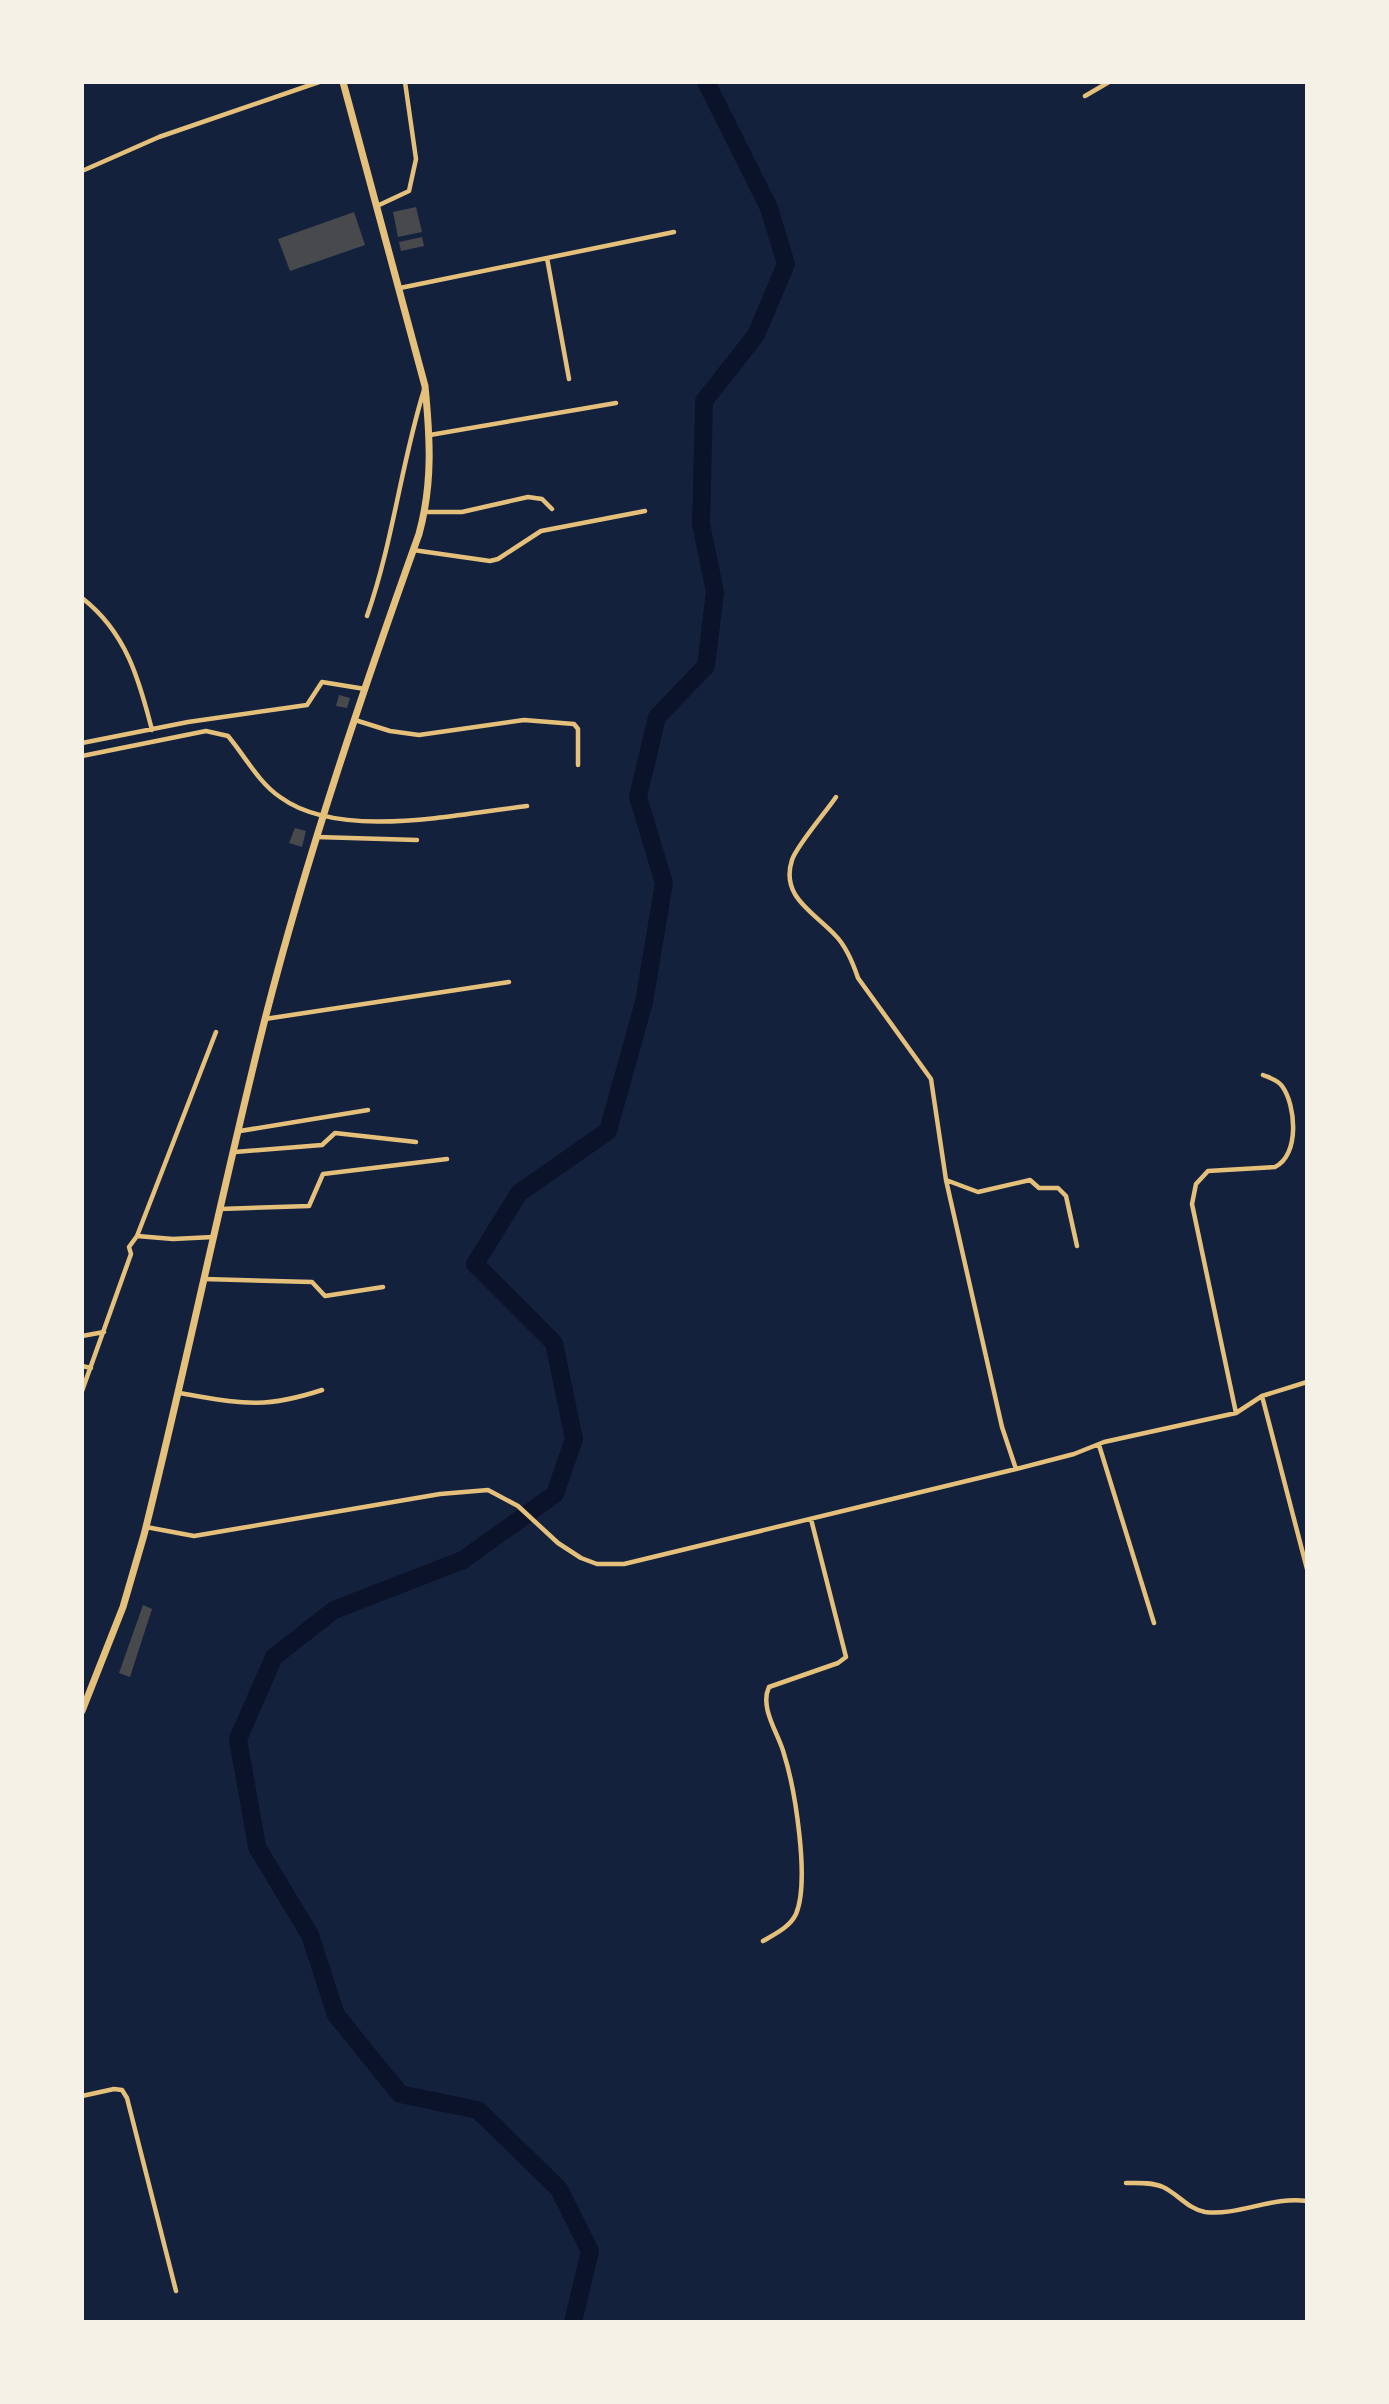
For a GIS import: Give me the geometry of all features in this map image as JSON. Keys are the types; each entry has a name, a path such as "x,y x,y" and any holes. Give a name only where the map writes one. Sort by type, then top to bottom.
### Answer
{"highway":[{"path":"82,1711 123,1607 146,1527 265,1018 317,837 426,512 430,492 430,435 425,386 343,82"}],"street":[{"path":"82,171 159,137 318,82"},
{"path":"377,206 409,191 416,170 405,82"},
{"path":"1085,96 1109,82"},
{"path":"400,288 674,232"},
{"path":"547,258 569,379"},
{"path":"367,616 390,540 411,434 425,386"},
{"path":"430,435 617,402"},
{"path":"426,512 462,512 528,497 542,499 551,509"},
{"path":"413,550 489,561 498,559 541,531 645,511"},
{"path":"82,598 119,635 139,679 152,730"},
{"path":"82,743 307,705 322,682 366,689"},
{"path":"355,720 390,731 419,735 524,720 574,724 578,729 578,765"},
{"path":"82,756 206,731 228,736 268,787 281,799 348,821 407,820 527,806"},
{"path":"836,797 792,859 790,887 804,909 836,935 853,962 858,978 931,1079 946,1180 1002,1427 1016,1469"},
{"path":"317,837 417,840"},
{"path":"265,1018 509,982"},
{"path":"82,1391 131,1254 129,1247 137,1236 216,1032"},
{"path":"1236,1413 1192,1204 1196,1184 1208,1171 1275,1167 1290,1149 1293,1128 1284,1090 1280,1083 1263,1074"},
{"path":"240,1131 368,1110"},
{"path":"235,1152 322,1145 335,1133 416,1142"},
{"path":"220,1209 309,1206 323,1174 447,1159"},
{"path":"946,1180 978,1192 1030,1180 1039,1188 1058,1188 1066,1196 1077,1246"},
{"path":"137,1236 173,1239 214,1237"},
{"path":"204,1279 312,1282 325,1296 383,1287"},
{"path":"82,1336 103,1332"},
{"path":"82,1366 91,1368"},
{"path":"146,1527 194,1536 474,1490 488,1490 518,1506 558,1543 597,1564 624,1564 1236,1413 1262,1396 1307,1382"},
{"path":"177,1393 257,1405 290,1401 322,1390"},
{"path":"1262,1396 1307,1569"},
{"path":"1098,1445 1154,1623"},
{"path":"763,1941 780,1932 795,1917 802,1896 798,1822 784,1752 772,1725 766,1692 769,1687 846,1657 811,1519"},
{"path":"82,2095 114,2088 122,2090 127,2098 176,2291"},
{"path":"1126,2183 1163,2187 1191,2208 1204,2211 1222,2211 1291,2199 1307,2201"}],"building":[{"path":"416,207 422,232 398,237 393,212"},
{"path":"354,212 365,245 290,271 278,239"},
{"path":"422,237 424,246 401,251 399,242"},
{"path":"339,695 350,698 347,708 336,706"},
{"path":"295,828 306,831 302,847 289,843"},
{"path":"143,1605 152,1609 130,1677 119,1673"}],"waterway":[{"path":"573,2322 590,2251 559,2189 478,2110 400,2094 336,2015 310,1935 257,1847 238,1739 274,1657 334,1610 463,1560 555,1494 574,1439 554,1343 475,1264 519,1193 608,1131 644,1002 664,883 638,797 657,717 706,666 715,592 701,524 704,401 756,335 786,264 769,208 706,82"}]}
